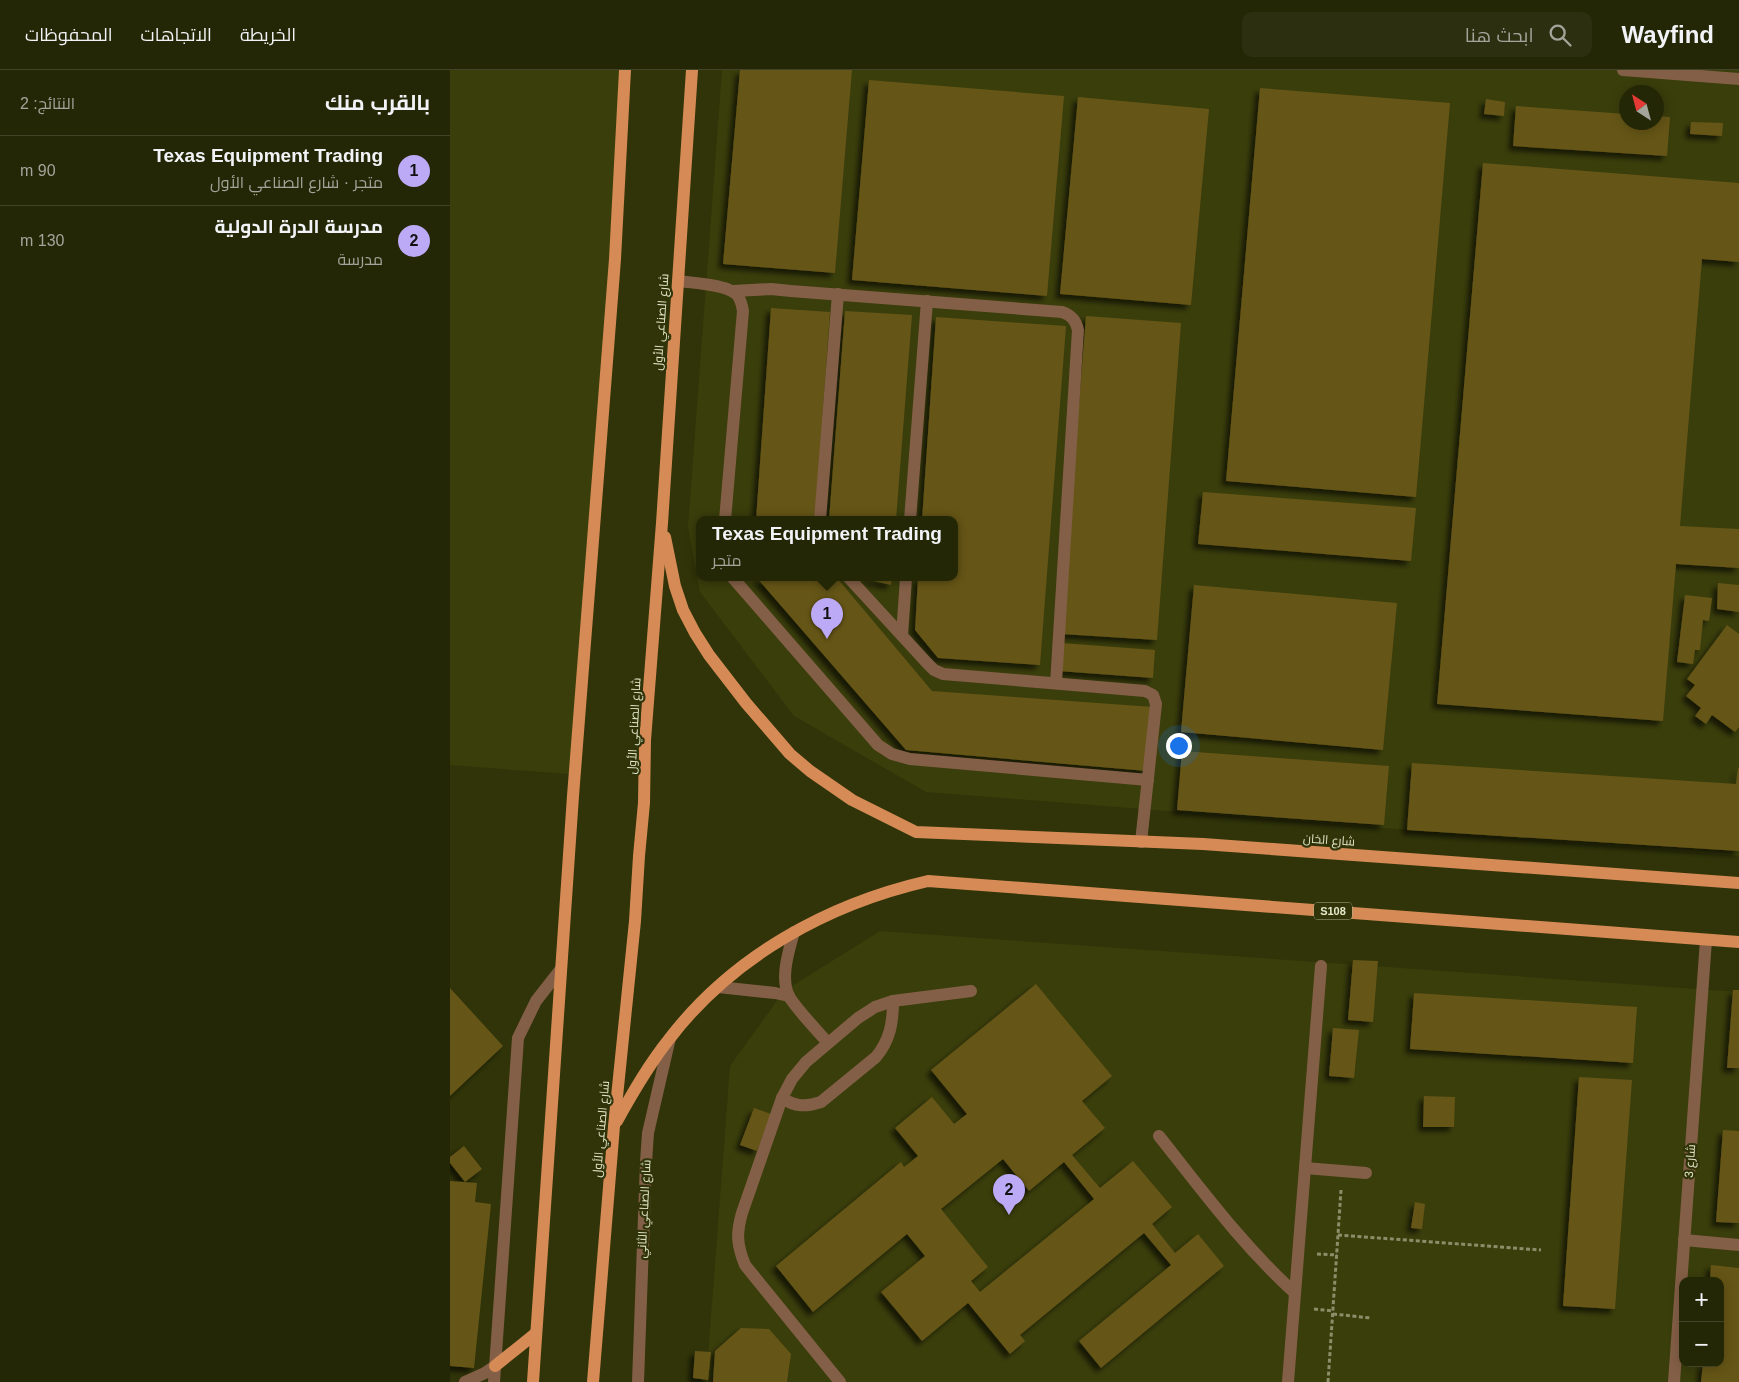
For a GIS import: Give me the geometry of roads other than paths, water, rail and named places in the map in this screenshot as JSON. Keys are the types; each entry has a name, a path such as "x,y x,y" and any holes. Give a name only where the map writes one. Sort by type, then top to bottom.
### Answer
{"main road":[{"path":"533,1382 561,969 615,259 625,70"},
{"name":"شارع الصناعي الأول","path":"593,1382 614,1126 636,921 644,803 645,740 662,523 692,70"},
{"name":"شارع الخان","path":"662,523 675,586 683,610 709,654 746,703 790,754 810,771 852,800 916,832 1202,844 1739,883"},
{"name":"S108","path":"794,932 828,914 872,896 928,881 1739,942"},
{"path":"614,1126 640,1080 670,1038 695,1009 718,987 761,953 794,932"},
{"path":"495,1366 535,1334"}],"street":[{"path":"1623,70 1739,79"},
{"path":"678,281 727,288 733,291 742,303 743,311 725,516"},
{"path":"733,291 771,289 1068,314 1078,330 1056,683"},
{"path":"820,516 838,294"},
{"path":"910,516 927,301"},
{"path":"736,581 878,745 892,754 910,759 1148,780"},
{"path":"852,581 927,664 943,674 1145,691 1153,695 1156,704 1141,842"},
{"path":"902,635 906,581"},
{"path":"794,932 786,960 789,996 828,1043"},
{"name":"شارع 3","path":"1674,1382 1706,940"},
{"path":"1288,1382 1321,966"},
{"path":"494,1382 518,1038 536,1001 561,969"},
{"path":"718,987 775,992 789,996"},
{"path":"840,1382 745,1265 738,1248 737,1230 742,1213 782,1098 798,1070 866,1012 893,1001 972,992"},
{"path":"782,1098 788,1103 799,1106 810,1106 821,1102 876,1057 884,1048 892,1026 893,1001"},
{"name":"شارع الصناعي الثاني","path":"638,1382 648,1133 670,1038"},
{"path":"1159,1136 1248,1246 1294,1293"},
{"path":"1305,1168 1366,1174"},
{"path":"1684,1240 1739,1245"},
{"path":"465,1382 495,1366"}],"place":[{"name":"Texas Equipment Trading","path":"827,639"},
{"name":"مدرسة الدرة الدولية","path":"1009,1215"}]}
